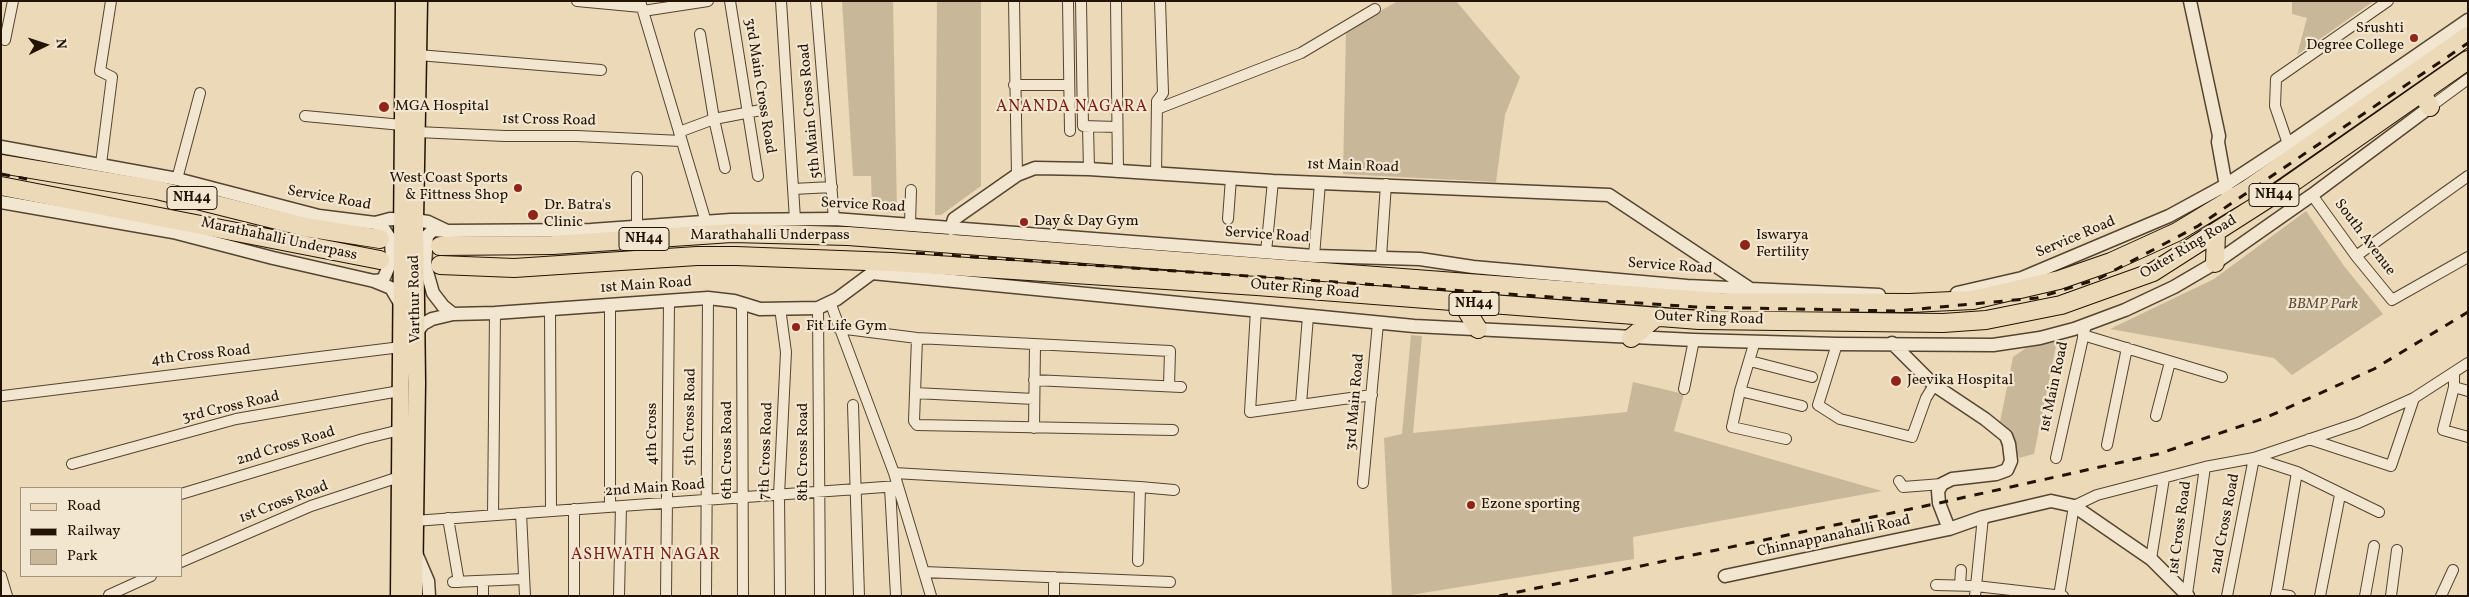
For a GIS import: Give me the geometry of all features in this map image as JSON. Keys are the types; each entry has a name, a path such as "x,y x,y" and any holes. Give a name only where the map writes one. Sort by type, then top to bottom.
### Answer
{"highway":[{"name":"Outer Ring Road","path":"951,236 1564,291 1748,303 1948,302 2009,293 2059,280 2124,257 2177,232 2227,193 2433,52 2468,36"},
{"name":"Outer Ring Road","path":"876,267 1257,286 1656,317 1762,322 1942,323 2022,314 2067,303 2136,280 2181,256 2426,100 2468,60"},
{"name":"Marathahalli Underpass","path":"1,164 157,190 304,227 378,231"},
{"name":"Marathahalli Underpass","path":"1,186 172,218 310,248 380,260"},
{"name":"Marathahalli Underpass","path":"444,238 571,245 732,233 951,236"},
{"path":"2215,263 2216,233"},
{"name":"Marathahalli Underpass","path":"440,265 514,268 726,256 876,267"},
{"path":"2124,257 2116,267 2116,272 2119,277 2136,280"},
{"path":"2059,280 2069,282 2074,291 2073,296 2067,303"},
{"path":"1462,303 1478,329"},
{"path":"1631,338 1656,317"}],"main road":[{"name":"Varthur Road","path":"399,596 401,305 408,220 409,129 404,1"},
{"name":"Varthur Road","path":"409,129 418,55 419,1"},
{"name":"Varthur Road","path":"408,220 417,332 417,481 414,521 414,596"}],"street":[{"path":"5,40 13,1"},
{"path":"101,164 112,76 100,71 111,1"},
{"path":"577,1 642,7 708,1"},
{"name":"3rd Main Cross Road","path":"730,1 758,176"},
{"path":"781,1 795,219"},
{"name":"5th Main Cross Road","path":"816,1 834,219"},
{"path":"1014,1 1017,175"},
{"path":"1068,1 1070,131"},
{"path":"1081,1 1083,126 1117,127"},
{"path":"1116,1 1118,172"},
{"path":"1156,174 1157,101 1163,93 1160,1"},
{"path":"2190,1 2219,136 2218,142 2224,166 2227,193"},
{"path":"2288,144 2274,106 2276,79 2388,1"},
{"path":"642,7 706,222"},
{"path":"1157,110 1301,53 1375,9"},
{"name":"Service Road","path":"1,147 177,179 378,231 390,219 428,222 444,238 637,228 706,222 834,219 910,224 951,236 1314,256 1382,257 1668,284 1896,296 1968,292 2022,278 2227,193 2241,175 2433,52 2468,20"},
{"path":"700,34 714,119 726,168"},
{"path":"418,55 601,70"},
{"path":"896,596 894,473 838,328 824,305 876,267 1378,323 1631,338 1838,344 1892,343 1962,346 1993,344 2040,338 2085,329 2174,286 2215,263 2312,195 2426,100 2468,79"},
{"path":"1014,85 1069,84"},
{"path":"177,179 200,93"},
{"path":"680,137 714,119 761,110"},
{"name":"1st Cross Road","path":"305,116 409,129 505,136 680,137"},
{"path":"1088,126 1089,169"},
{"path":"2219,136 2223,141 2230,170 2241,175"},
{"name":"1st Main Road","path":"951,236 954,219 1017,175 1035,168 1089,169 1273,181 1386,184 1609,195 1749,288"},
{"path":"2356,256 2468,176"},
{"path":"637,177 637,228"},
{"path":"1228,219 1231,178"},
{"path":"1266,252 1273,181"},
{"path":"1314,256 1320,183"},
{"path":"1382,257 1386,184"},
{"path":"793,189 832,187"},
{"path":"910,224 911,190"},
{"name":"South Avenue","path":"2312,195 2356,256 2392,300 2468,257"},
{"path":"1,202 173,232 374,281 391,288 401,305"},
{"path":"374,281 383,280 392,260 391,240 383,228 378,231"},
{"path":"444,238 433,230 427,235 425,265 433,293 443,306 453,314"},
{"name":"1st Main Road","path":"417,332 427,321 453,314 495,313 708,298 742,303 760,309 824,305"},
{"name":"5th Cross Road","path":"706,596 705,500 708,298"},
{"name":"4th Cross","path":"666,596 669,302"},
{"name":"6th Cross Road","path":"742,303 743,596"},
{"path":"610,305 619,596"},
{"name":"8th Cross Road","path":"820,596 819,492 824,305"},
{"name":"7th Cross Road","path":"780,308 786,352 779,495 780,596"},
{"path":"550,309 551,511"},
{"path":"1256,310 1250,412 1372,395"},
{"path":"493,515 495,313"},
{"path":"1301,404 1308,316"},
{"name":"3rd Main Road","path":"1363,483 1378,323"},
{"path":"838,328 917,338 1170,351 1169,386"},
{"path":"2085,329 2127,348 2222,377"},
{"name":"1st Main Road","path":"2056,458 2085,329"},
{"path":"917,338 914,421 917,425 1173,430"},
{"path":"1684,389 1694,340"},
{"path":"1756,341 1740,391 1732,427 1786,439"},
{"path":"1892,343 1934,385 1985,419 2006,436 2011,451 2011,461 2007,470 1996,474 1952,479 1942,484 1903,487 1899,481"},
{"path":"1838,344 1818,405 1840,418 1912,437 1926,398 1934,385"},
{"path":"1034,428 1036,345"},
{"name":"4th Cross Road","path":"3,396 401,346"},
{"path":"2107,445 2127,348"},
{"path":"1750,361 1812,377"},
{"path":"2156,416 2170,362"},
{"path":"2074,506 2098,495 2205,467 2254,458 2358,423 2414,398 2468,364"},
{"path":"2454,373 2454,387 2443,430 2468,436"},
{"path":"1034,380 1180,387"},
{"path":"2454,387 2468,391"},
{"name":"3rd Cross Road","path":"72,464 236,420 400,391"},
{"path":"1740,391 1802,406"},
{"path":"915,393 1034,399"},
{"path":"2309,439 2390,466 2414,398"},
{"path":"854,405 859,596"},
{"name":"2nd Cross Road","path":"182,494 363,439 400,430"},
{"path":"2254,458 2297,472 2340,495 2379,512"},
{"name":"2nd Cross Road","path":"2227,596 2254,458"},
{"name":"1st Cross Road","path":"2188,595 2205,467"},
{"path":"2290,596 2276,595 2297,472"},
{"path":"894,473 1174,490"},
{"name":"1st Cross Road","path":"182,562 310,506 399,477"},
{"path":"2151,559 2164,478"},
{"path":"1942,484 1938,491 1939,503 1949,529"},
{"path":"894,487 931,596"},
{"name":"2nd Main Road","path":"414,521 894,487"},
{"path":"1138,561 1140,487"},
{"path":"2320,596 2340,495"},
{"name":"Chinnappanahalli Road","path":"1726,576 1949,529 1983,517 2051,501 2074,506"},
{"path":"2074,506 2151,559 2188,595"},
{"path":"1936,585 1960,585 1975,591 2061,596 2074,506"},
{"path":"574,510 574,596"},
{"path":"521,513 525,596"},
{"path":"1975,591 1983,517"},
{"path":"448,518 456,582 524,579"},
{"path":"2365,596 2374,546"},
{"path":"414,549 428,581 429,596"},
{"path":"2391,596 2397,550"},
{"path":"1960,570 1960,585"},
{"path":"2441,596 2453,570"},
{"path":"924,572 1170,582"},
{"path":"1,576 7,596"},
{"path":"109,594 149,577"},
{"path":"1054,577 1054,596"},
{"path":"483,581 483,596"}],"green space":[{"path":"842,1 893,1 897,213 872,211 871,176 853,176"},
{"path":"937,1 981,1 981,186 941,215 935,215"},
{"path":"1398,1 1456,1 1520,77 1505,115 1496,182 1343,174 1346,30"},
{"path":"2292,1 2374,1 2297,55 2307,18 2292,14"},
{"name":"BBMP Park","path":"2306,211 2344,266 2383,314 2292,375 2274,358 2110,329 2214,279"},
{"path":"1411,335 1422,336 1413,433 1627,412 1633,382 1684,394 1674,431 1882,491 1633,537 1634,559 1404,596 1392,596 1384,438 1402,434"},
{"path":"2057,341 2034,454 2019,458 2011,431 2000,422 2013,357 2026,348"}],"railway":[{"path":"916,253 1696,307 1897,311 2037,298 2098,279 2198,226 2468,43"},
{"path":"1,174 27,179"},
{"path":"1499,596 1939,503 2158,454 2265,418 2374,369 2468,312"}],"place":[{"name":"Srushti Degree College","path":"2414,38"},
{"name":"MGA Hospital","path":"384,107"},
{"name":"West Coast Sports & Fittness Shop","path":"518,188"},
{"name":"Dr. Batra's Clinic","path":"533,215"},
{"name":"Day & Day Gym","path":"1024,222"},
{"name":"Iswarya Fertility","path":"1745,245"},
{"name":"Fit Life Gym","path":"796,327"},
{"name":"Jeevika Hospital","path":"1896,381"},
{"name":"Ezone sporting","path":"1471,505"}],"district":[{"name":"ANANDA NAGARA","path":"1072,108"},
{"name":"ASHWATH NAGAR","path":"646,556"}]}
